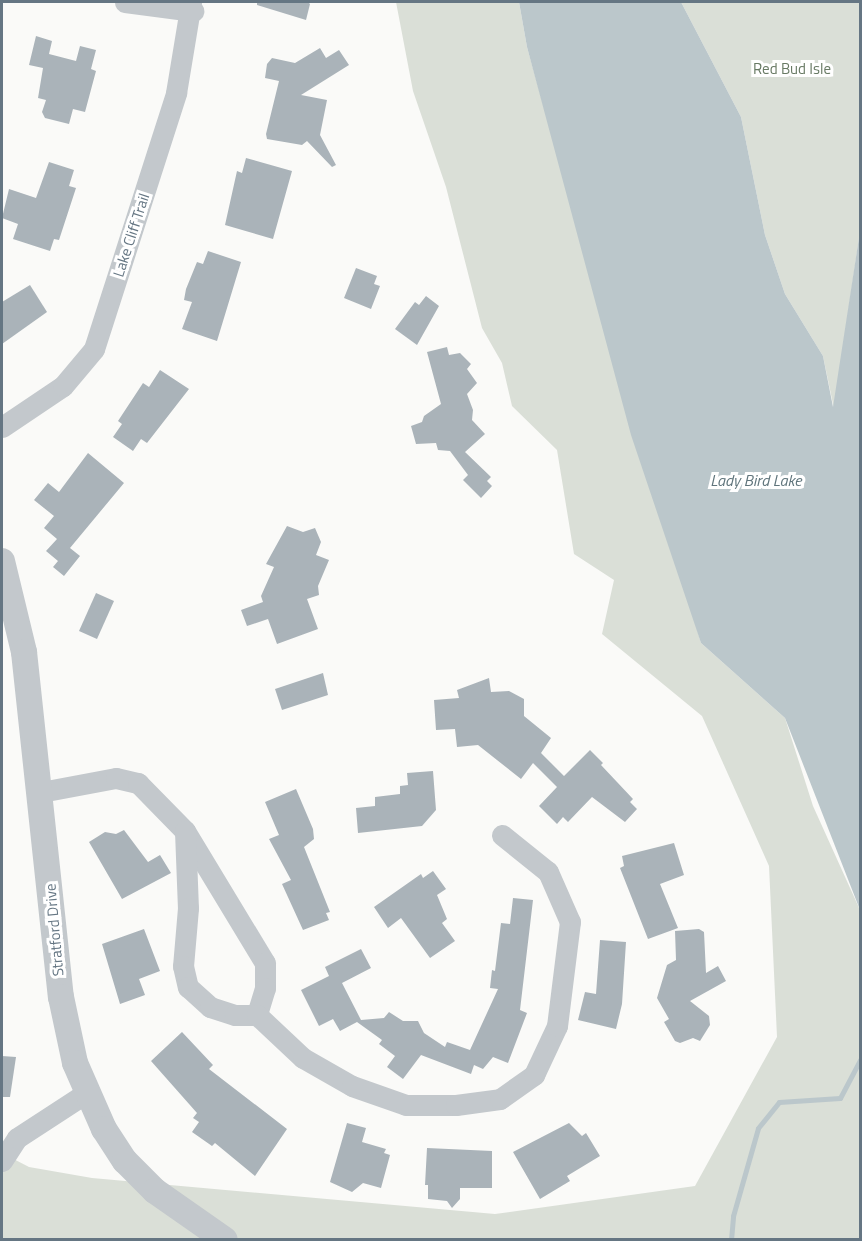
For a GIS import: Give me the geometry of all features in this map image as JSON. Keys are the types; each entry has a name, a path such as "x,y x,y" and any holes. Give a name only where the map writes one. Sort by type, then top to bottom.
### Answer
{"street":[{"path":"125,2 192,6"},
{"name":"Lake Cliff Trail","path":"2,427 63,386 94,349 176,93 192,6"},
{"name":"Stratford Drive","path":"2,561 24,652 41,792 61,998 75,1063 86,1093 125,1161 155,1191 225,1239"},
{"path":"41,792 116,778 138,783 185,831 265,963 265,988 257,1015"},
{"path":"185,831 188,908 183,966 188,987 210,1007 235,1016 257,1015 303,1058 352,1086 406,1105 456,1105 500,1099 534,1075 557,1026 570,922 548,872 502,835"},
{"path":"2,1161 17,1138 86,1093"}],"green space":[{"path":"396,2 519,2 527,47 580,237 701,643 785,718 813,806 860,910 860,1239 2,1239 2,1153 29,1167 92,1178 495,1214 695,1186 777,1037 769,866 702,716 602,634 614,580 574,554 557,450 512,406 502,363 482,328 446,187 413,91"},
{"name":"Red Bud Isle","path":"681,2 860,2 860,231 834,409 823,356 785,294 765,235 741,117"}],"water":[{"name":"Lady Bird Lake","path":"519,2 681,2 741,117 765,235 785,294 823,356 833,407 860,231 860,910 785,718 701,643 631,435 527,47"}],"building":[{"path":"257,2 308,2 310,4 306,20 257,5"},
{"path":"36,36 52,41 49,54 76,61 80,46 96,50 91,69 96,71 85,112 73,109 69,124 45,118 42,112 46,100 38,98 43,68 29,65"},
{"path":"320,48 326,58 339,50 349,65 301,95 327,100 320,135 336,165 332,167 307,141 302,145 267,139 266,134 279,81 265,78 267,64 272,58 295,63"},
{"path":"246,158 292,171 273,239 225,225 237,171 242,173"},
{"path":"49,162 74,170 69,186 76,188 59,240 54,239 50,251 13,239 18,224 2,218 9,189 36,198"},
{"path":"208,251 241,262 217,341 182,329 192,302 184,300 186,289 197,262 203,264"},
{"path":"356,268 377,276 374,284 380,286 371,309 344,298"},
{"path":"30,285 47,312 2,344 2,302"},
{"path":"426,296 439,306 417,345 395,329 415,302 419,305"},
{"path":"447,347 449,355 460,353 471,364 467,369 477,383 467,394 473,410 472,420 485,434 465,452 491,477 487,481 492,486 481,498 463,480 468,475 450,451 438,450 436,443 416,444 411,426 422,422 424,416 441,404 427,352"},
{"path":"160,370 189,389 147,443 141,439 133,451 113,437 122,424 118,421 143,383 149,387"},
{"path":"88,453 124,483 70,548 80,556 64,576 53,567 58,561 46,551 57,539 44,528 54,516 34,500 48,483 59,492"},
{"path":"287,526 303,532 315,528 321,542 316,555 329,560 318,586 319,595 307,599 318,629 277,644 268,619 247,626 241,610 263,602 261,596 274,567 266,564"},
{"path":"96,593 114,601 97,639 79,631"},
{"path":"323,673 328,695 282,710 275,689"},
{"path":"489,678 491,692 509,691 524,699 524,716 551,738 541,753 564,776 590,750 603,763 601,765 633,799 630,802 637,809 625,822 592,797 568,822 563,817 557,824 539,806 557,787 533,763 521,779 478,745 457,747 455,729 436,730 434,700 459,698 457,690"},
{"path":"433,771 436,810 422,826 358,833 356,808 375,806 375,797 400,794 400,786 408,785 407,773"},
{"path":"296,789 313,829 314,839 304,847 330,912 326,913 329,920 303,930 282,884 291,880 269,839 279,835 265,802"},
{"path":"124,830 148,862 160,855 171,873 122,899 89,842 105,832 116,834"},
{"path":"674,843 684,875 660,884 678,928 648,939 620,868 624,866 622,856"},
{"path":"433,871 446,889 437,895 447,919 442,923 455,941 430,958 401,918 388,928 374,907 421,874 423,878"},
{"path":"513,898 533,900 520,1010 527,1013 508,1063 493,1057 483,1069 474,1065 471,1074 421,1055 403,1079 387,1067 395,1056 379,1044 382,1040 357,1022 340,1031 333,1019 319,1026 301,990 329,976 325,967 361,949 371,968 342,983 361,1020 384,1018 389,1012 403,1021 418,1021 424,1033 445,1047 447,1042 470,1050 498,989 490,988 492,970 495,971 501,923 510,924"},
{"path":"144,929 160,971 139,979 145,995 120,1004 102,944"},
{"path":"699,929 704,932 706,973 718,966 726,981 690,1001 709,1016 710,1025 700,1041 693,1038 680,1043 675,1041 664,1022 669,1019 657,998 667,965 676,960 675,931"},
{"path":"600,940 626,942 622,1004 616,1029 578,1020 585,992 596,994"},
{"path":"182,1032 213,1065 209,1069 287,1129 255,1176 215,1143 212,1146 192,1132 199,1122 193,1118 197,1113 151,1061"},
{"path":"2,1056 16,1057 10,1097 2,1097"},
{"path":"347,1123 366,1128 362,1142 386,1149 384,1153 390,1155 381,1188 363,1183 352,1192 330,1182"},
{"path":"569,1123 582,1136 586,1133 600,1156 567,1176 570,1181 540,1199 513,1152"},
{"path":"427,1148 492,1151 492,1188 460,1188 460,1199 452,1208 447,1201 428,1199 428,1185 425,1185"}],"waterway":[{"path":"731,1240 733,1216 758,1128 779,1102 840,1098 860,1060"}]}
